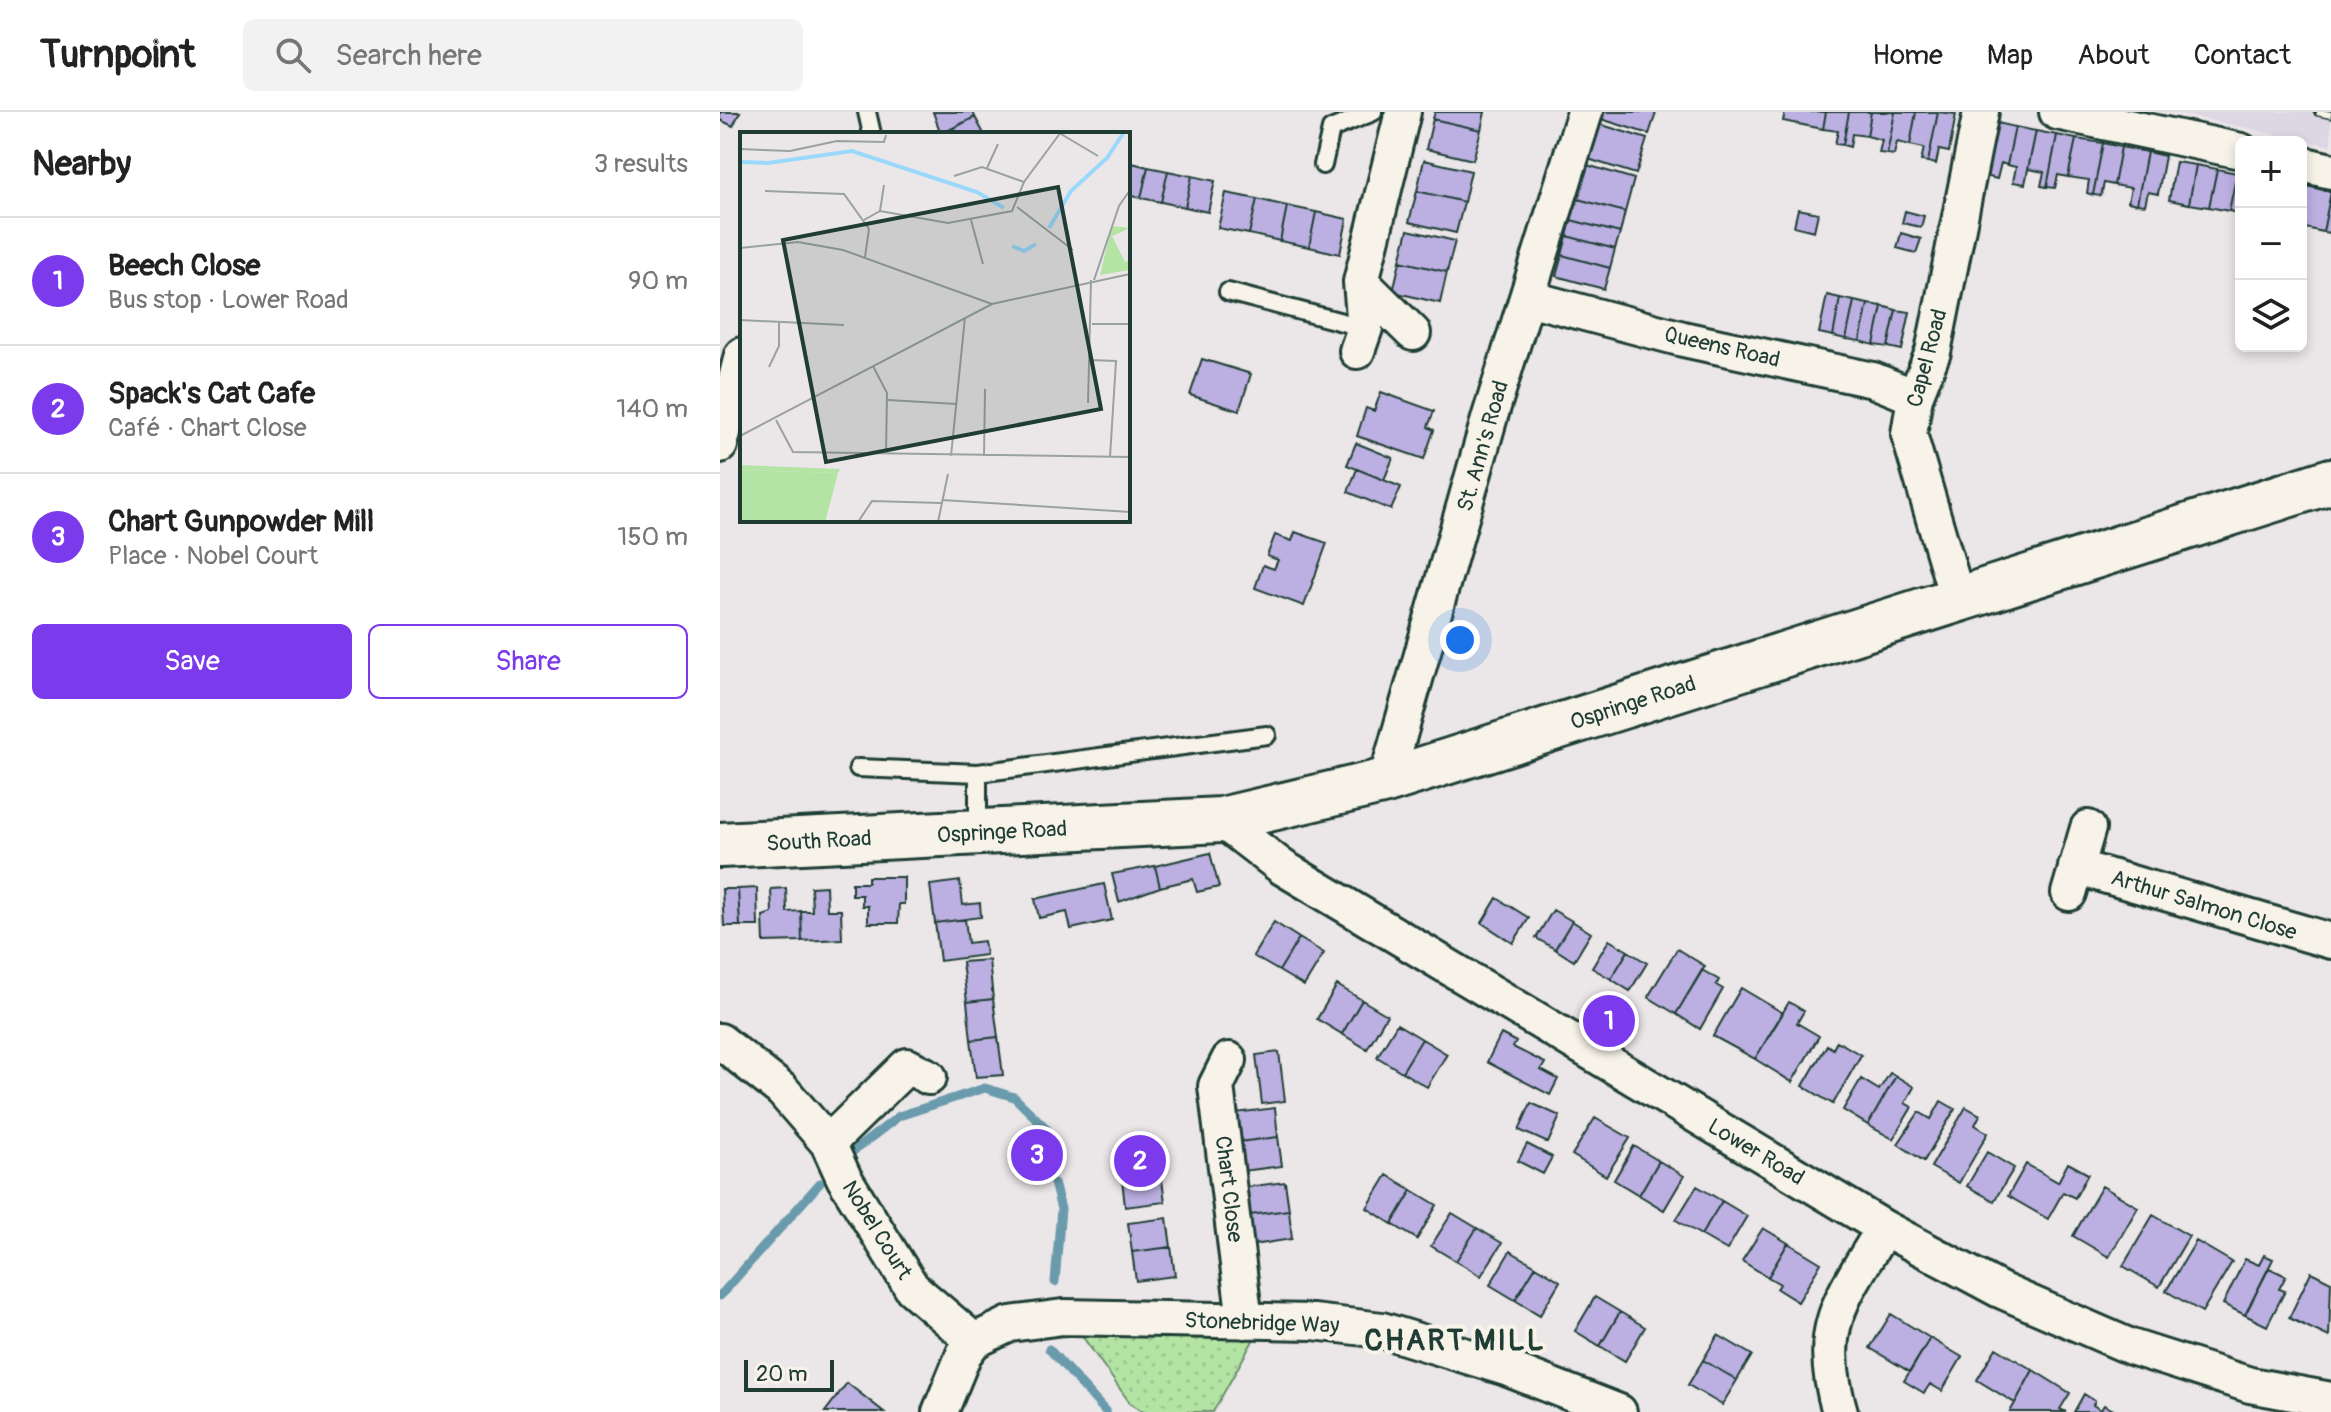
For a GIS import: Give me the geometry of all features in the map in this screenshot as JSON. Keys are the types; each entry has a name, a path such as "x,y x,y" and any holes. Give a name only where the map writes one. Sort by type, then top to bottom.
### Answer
{"main road":[{"name":"Ospringe Road","path":"918,836 1221,820 1386,781 2331,481"},
{"name":"South Road","path":"720,845 918,836"}],"street":[{"path":"1361,339 1361,282 1402,112"},
{"name":"St. Ann's Road","path":"1386,781 1490,416 1585,112"},
{"name":"Capel Road","path":"1958,601 1909,434 1915,397 1933,352 1981,112"},
{"path":"2057,112 2235,150"},
{"path":"2307,165 2331,171"},
{"path":"1361,282 1413,333"},
{"name":"Queens Road","path":"1528,298 1683,339 1873,380 1915,397"},
{"path":"720,445 726,398 740,360"},
{"name":"Lower Road","path":"1221,820 1282,867 1884,1228 2000,1290 2131,1347 2250,1385 2331,1400"},
{"name":"Arthur Salmon Close","path":"2088,828 2072,880 2331,941"},
{"name":"Nobel Court","path":"720,1041 782,1090 828,1143 844,1178 912,1288 974,1341"},
{"name":"Chart Close","path":"1229,1060 1216,1086 1245,1321"},
{"path":"828,1143 907,1066 929,1077"},
{"path":"1840,1412 1830,1380 1828,1339 1840,1302 1884,1228"},
{"name":"Stonebridge Way","path":"974,1341 1010,1324 1063,1317 1313,1322 1382,1330 1506,1368 1619,1412"},
{"path":"940,1412 964,1354 974,1341"}],"lane":[{"path":"867,112 872,132"},
{"path":"1323,165 1331,129 1373,112"},
{"path":"1395,112 1402,112"},
{"path":"1228,292 1361,339"},
{"path":"858,768 978,773 1267,735"},
{"path":"978,773 978,831"}],"shaded area":[{"path":"2172,112 2331,112 2331,146 2307,141 2307,136 2284,136"}],"green space":[{"path":"1070,1319 1264,1321 1213,1412 1144,1412 1130,1403"}],"building":[{"path":"720,112 740,112 733,126 720,120"},
{"path":"933,112 973,112 975,117 940,132"},
{"path":"1435,112 1485,112 1481,130 1433,119"},
{"path":"1603,112 1656,113 1649,134 1601,119"},
{"path":"1785,112 1826,112 1823,129 1783,121"},
{"path":"1826,112 1849,112 1843,145 1835,144 1838,131 1823,129"},
{"path":"1849,112 1871,112 1867,136 1852,134 1850,147 1843,145"},
{"path":"1871,112 1895,112 1887,154 1879,153 1882,140 1867,136"},
{"path":"1895,112 1916,112 1910,145 1897,142 1894,155 1887,154"},
{"path":"1916,112 1938,112 1928,162 1921,161 1924,148 1910,145"},
{"path":"1938,112 1956,114 1949,152 1939,150 1936,164 1928,162"},
{"path":"975,117 983,132 946,132"},
{"path":"1433,119 1481,130 1473,160 1426,149"},
{"path":"1997,123 2015,127 2007,165 2001,163 1997,179 1985,176"},
{"path":"1599,124 1647,139 1636,174 1588,159"},
{"path":"2015,127 2036,131 2025,184 2013,182 2016,167 2007,165"},
{"path":"2036,131 2057,135 2047,187 2041,186 2044,172 2028,169"},
{"path":"2057,135 2076,139 2068,177 2058,175 2055,188 2047,187"},
{"path":"2076,139 2103,143 2093,195 2087,193 2089,180 2068,177"},
{"path":"2103,143 2121,147 2114,185 2104,183 2101,196 2093,195"},
{"path":"2121,147 2147,152 2137,204 2128,202 2131,188 2114,185"},
{"path":"2147,152 2165,156 2158,194 2148,192 2145,205 2137,204"},
{"path":"1424,160 1471,171 1464,202 1417,191"},
{"path":"1130,162 1148,167 1141,198 1130,195"},
{"path":"2176,162 2196,165 2189,204 2169,200"},
{"path":"1587,165 1634,179 1625,212 1578,199"},
{"path":"2196,165 2217,169 2209,207 2189,204"},
{"path":"1148,167 1168,171 1161,202 1141,198"},
{"path":"2217,169 2235,173 2229,211 2209,207"},
{"path":"1168,171 1192,176 1185,207 1161,202"},
{"path":"1192,176 1215,181 1208,212 1185,207"},
{"path":"2235,182 2235,212 2229,211"},
{"path":"2307,186 2331,192 2323,232 2307,228"},
{"path":"1417,191 1464,202 1456,233 1409,222"},
{"path":"2331,192 2331,233 2323,232"},
{"path":"1226,193 1257,199 1249,234 1218,228"},
{"path":"1257,199 1287,206 1280,241 1249,234"},
{"path":"1578,199 1625,212 1620,233 1571,220"},
{"path":"1287,206 1316,212 1309,247 1280,241"},
{"path":"1798,209 1818,213 1814,231 1794,226"},
{"path":"1905,211 1924,216 1921,227 1902,223"},
{"path":"1316,212 1347,219 1340,254 1309,247"},
{"path":"1571,220 1620,233 1615,249 1567,236"},
{"path":"1408,230 1455,241 1447,272 1400,261"},
{"path":"1901,233 1921,239 1916,253 1897,248"},
{"path":"1567,236 1615,249 1610,268 1562,255"},
{"path":"1562,255 1610,268 1604,289 1556,276"},
{"path":"1400,261 1447,272 1440,303 1393,292"},
{"path":"1827,295 1840,298 1833,336 1819,333"},
{"path":"1840,298 1854,301 1846,339 1833,336"},
{"path":"1854,301 1868,304 1860,341 1846,339"},
{"path":"1868,304 1882,306 1874,345 1860,341"},
{"path":"1882,306 1896,310 1888,347 1874,345"},
{"path":"1896,310 1910,312 1902,350 1888,347"},
{"path":"1202,359 1251,374 1239,411 1190,395"},
{"path":"1381,392 1434,411 1428,427 1434,430 1424,459 1357,436 1366,408 1374,411"},
{"path":"1356,443 1393,458 1384,480 1347,465"},
{"path":"1357,469 1401,487 1391,510 1348,492"},
{"path":"1295,532 1327,543 1304,606 1255,588 1263,565 1274,569 1278,560 1267,556 1275,535 1292,541"},
{"path":"1210,853 1219,887 1197,892 1193,879 1160,887 1155,866"},
{"path":"1155,866 1160,887 1119,902 1112,874"},
{"path":"868,877 904,877 904,904 899,904 898,923 868,923 868,906 862,906 862,895 852,895 852,883 868,883"},
{"path":"960,881 963,905 980,903 981,917 935,923 930,885"},
{"path":"1104,884 1112,920 1071,929 1067,912 1039,918 1035,899"},
{"path":"826,886 827,910 841,910 842,939 802,941 801,911 812,911 811,887"},
{"path":"757,888 758,926 740,926 738,889"},
{"path":"786,888 787,912 801,911 802,941 764,942 763,916 772,913 771,889"},
{"path":"722,889 738,889 740,926 724,926"},
{"path":"1497,898 1529,918 1513,943 1482,923"},
{"path":"1553,910 1572,921 1555,949 1536,938"},
{"path":"965,919 968,943 984,941 986,955 940,961 935,923"},
{"path":"1572,921 1591,933 1574,961 1555,949"},
{"path":"1274,922 1299,938 1279,971 1253,956"},
{"path":"1299,938 1324,953 1304,986 1279,971"},
{"path":"1609,940 1628,951 1611,979 1592,968"},
{"path":"1677,949 1705,966 1676,1014 1648,997"},
{"path":"1628,951 1647,963 1630,991 1611,979"},
{"path":"989,960 993,999 967,1002 962,962"},
{"path":"1702,970 1719,980 1716,985 1723,989 1700,1029 1676,1014"},
{"path":"1337,985 1362,1000 1342,1034 1317,1019"},
{"path":"1741,988 1783,1013 1755,1059 1713,1036"},
{"path":"993,999 998,1037 971,1040 967,1002"},
{"path":"1362,1000 1387,1015 1367,1049 1342,1034"},
{"path":"1789,1002 1804,1011 1797,1023 1819,1036 1792,1082 1755,1059"},
{"path":"1397,1024 1422,1039 1402,1072 1377,1057"},
{"path":"1501,1034 1516,1042 1513,1047 1545,1063 1541,1070 1558,1079 1550,1095 1487,1062"},
{"path":"998,1037 1003,1075 976,1077 971,1040"},
{"path":"1422,1039 1447,1054 1427,1087 1402,1072"},
{"path":"1837,1041 1861,1055 1833,1104 1803,1086 1827,1045 1833,1049"},
{"path":"1279,1052 1285,1101 1262,1104 1256,1055"},
{"path":"1890,1073 1896,1076 1868,1125 1843,1110 1861,1079 1879,1090"},
{"path":"1896,1076 1914,1087 1905,1103 1912,1107 1893,1139 1868,1125"},
{"path":"1941,1101 1955,1109 1924,1161 1898,1144 1919,1112 1931,1119"},
{"path":"1531,1103 1560,1116 1548,1143 1519,1130"},
{"path":"1966,1107 1980,1115 1975,1125 1988,1133 1959,1183 1931,1167"},
{"path":"1275,1108 1278,1137 1239,1142 1235,1113"},
{"path":"1595,1118 1630,1138 1606,1176 1572,1155"},
{"path":"1278,1137 1282,1166 1243,1171 1239,1142"},
{"path":"1157,1144 1161,1173 1122,1178 1118,1149"},
{"path":"1527,1144 1552,1157 1543,1174 1518,1161"},
{"path":"1634,1146 1659,1161 1639,1195 1614,1180"},
{"path":"1987,1152 2014,1168 1994,1201 1967,1186"},
{"path":"1659,1161 1684,1176 1664,1210 1639,1195"},
{"path":"2068,1163 2088,1174 2075,1198 2063,1192 2048,1219 2008,1196 2026,1164 2058,1182"},
{"path":"1161,1173 1165,1202 1125,1207 1122,1178"},
{"path":"1387,1175 1412,1190 1392,1224 1367,1208"},
{"path":"1285,1182 1289,1210 1250,1215 1246,1187"},
{"path":"1697,1186 1722,1201 1701,1235 1676,1220"},
{"path":"2102,1186 2138,1207 2109,1257 2073,1236"},
{"path":"1412,1190 1437,1205 1417,1239 1392,1224"},
{"path":"1722,1201 1747,1216 1727,1250 1701,1235"},
{"path":"1289,1210 1292,1239 1253,1245 1250,1215"},
{"path":"1452,1213 1477,1228 1456,1261 1431,1246"},
{"path":"2153,1215 2189,1236 2159,1287 2123,1266"},
{"path":"1167,1218 1171,1247 1132,1252 1128,1223"},
{"path":"1477,1228 1502,1243 1481,1276 1456,1261"},
{"path":"1763,1228 1788,1243 1768,1277 1742,1261"},
{"path":"2196,1241 2232,1262 2202,1312 2166,1291"},
{"path":"1788,1243 1821,1263 1798,1302 1777,1289 1780,1284 1768,1277"},
{"path":"1171,1247 1175,1276 1136,1281 1132,1252"},
{"path":"1510,1251 1536,1266 1515,1300 1490,1285"},
{"path":"2264,1255 2273,1259 2245,1315 2223,1304 2245,1259 2259,1265"},
{"path":"1536,1266 1560,1281 1540,1315 1515,1300"},
{"path":"2269,1268 2286,1276 2279,1289 2285,1291 2267,1326 2245,1315"},
{"path":"2311,1272 2331,1282 2329,1337 2289,1318"},
{"path":"1595,1297 1620,1312 1600,1346 1575,1331"},
{"path":"1620,1312 1645,1327 1625,1361 1600,1346"},
{"path":"1891,1314 1930,1338 1910,1372 1870,1348"},
{"path":"1718,1335 1752,1355 1737,1380 1703,1360"},
{"path":"1930,1338 1962,1357 1942,1391 1930,1384 1924,1393 1904,1381"},
{"path":"1996,1348 2033,1370 2015,1403 1977,1380"},
{"path":"1703,1360 1737,1380 1722,1405 1688,1385"},
{"path":"2033,1370 2070,1393 2060,1409 2066,1412 2010,1412"},
{"path":"847,1383 884,1412 825,1412"},
{"path":"2084,1394 2095,1401 2093,1405 2101,1410 2104,1405 2117,1412 2074,1412"}],"waterway":[{"path":"851,1153 899,1116 985,1088 1014,1097 1046,1128"},
{"path":"720,1296 820,1183"},
{"path":"1054,1183 1061,1209 1055,1282"},
{"path":"1049,1349 1106,1412"}],"railway":[{"path":"2317,112 2331,115"}],"place":[{"name":"Beech Close","path":"1609,1021"},
{"name":"Chart Gunpowder Mill","path":"1037,1155"},
{"name":"Spack's Cat Cafe","path":"1140,1161"}],"district":[{"name":"CHART MILL","path":"1455,1340"}]}
